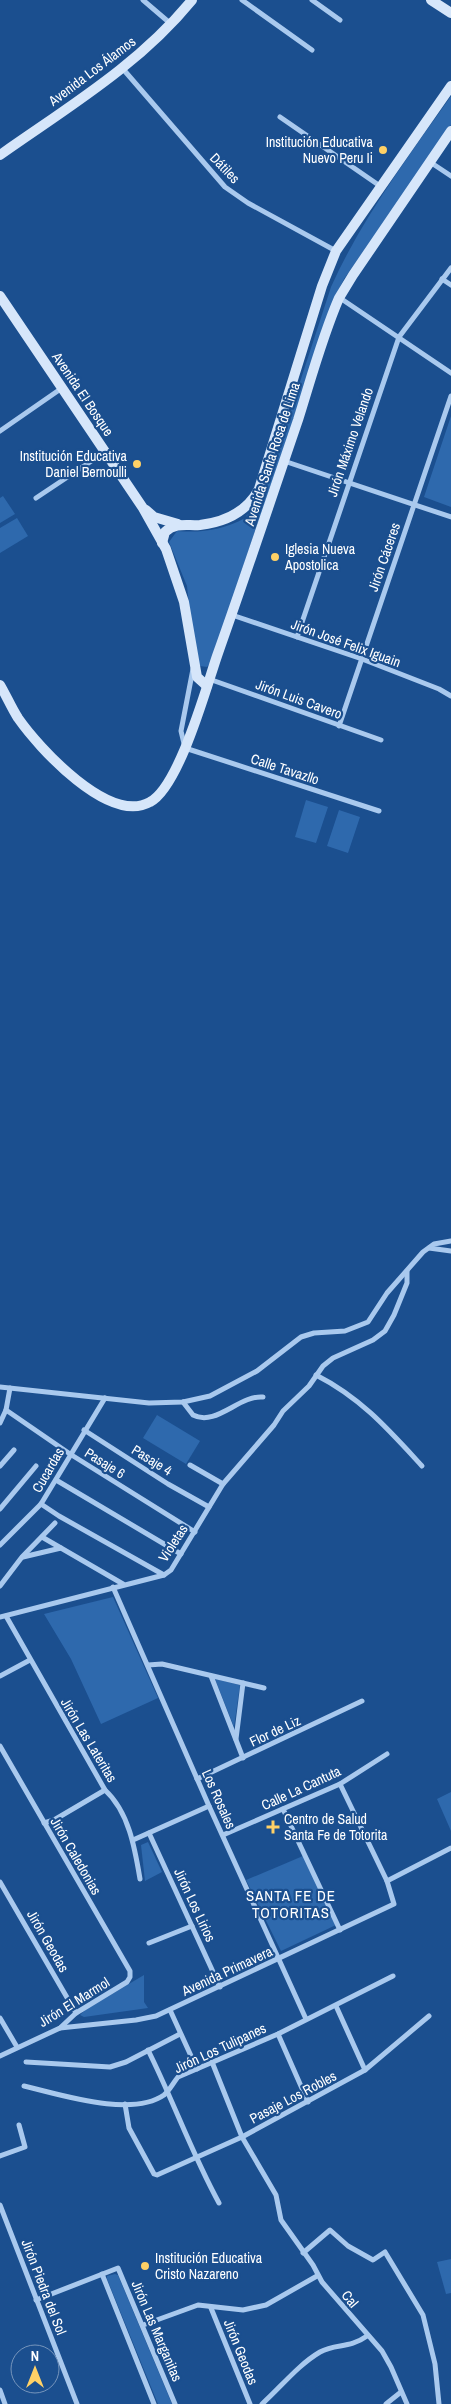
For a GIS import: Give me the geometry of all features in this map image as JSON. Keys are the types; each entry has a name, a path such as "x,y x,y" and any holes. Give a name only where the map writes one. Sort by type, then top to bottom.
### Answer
{"main road":[{"name":"Avenida Los Álamos","path":"0,154 123,69 171,24 192,0"},
{"path":"431,0 451,13"},
{"name":"Avenida Santa Rosa de Lima","path":"181,525 199,525 216,522 238,512 252,502 259,490 323,285 336,251 451,86"},
{"name":"Avenida Santa Rosa de Lima","path":"0,684 18,717 54,760 70,775 90,790 124,805 138,806 151,802 171,777 185,748 339,298 353,274 451,130"},
{"name":"Avenida El Bosque","path":"0,296 143,508 162,543 178,578 197,677 208,683"},
{"name":"Avenida El Bosque","path":"143,508 154,517 181,525"},
{"path":"162,543 165,532 174,526 181,525"}],"street":[{"path":"143,0 171,24"},
{"path":"242,0 312,50"},
{"path":"312,0 340,20"},
{"name":"Dátiles","path":"123,69 224,187 248,203 336,251"},
{"path":"280,117 380,186"},
{"path":"430,162 451,176"},
{"name":"Jirón Máximo Velando","path":"297,637 348,482 399,337 451,268"},
{"path":"442,279 451,285"},
{"path":"339,298 451,373"},
{"path":"0,431 62,388"},
{"name":"Jirón Cáceres","path":"339,726 451,396"},
{"path":"36,498 105,452"},
{"path":"284,461 451,518"},
{"name":"Jirón José Felix Iguain","path":"232,615 362,659 439,689 451,696"},
{"name":"Avenida El Bosque","path":"185,748 182,732 187,690 194,666"},
{"name":"Jirón Luis Cavero","path":"208,683 381,740"},
{"name":"Calle Tavazllo","path":"185,748 379,811"},
{"path":"0,1387 149,1403 184,1402 210,1396 257,1371 301,1337 314,1333 345,1331 368,1322 387,1293 428,1248 440,1242 451,1241"},
{"path":"428,1248 451,1251"},
{"name":"Violetas","path":"3,1617 123,1584 164,1575 172,1570 223,1484 274,1425 283,1411 333,1358 373,1340 385,1331 394,1315 407,1283 407,1271"},
{"path":"316,1375 342,1389 363,1406 422,1466"},
{"path":"0,1422 6,1410 10,1388"},
{"path":"184,1402 193,1415 205,1418 256,1397 263,1397"},
{"name":"Cucardas","path":"0,1545 41,1504 105,1398"},
{"name":"Pasaje 6","path":"6,1410 70,1454 195,1532"},
{"name":"Pasaje 4","path":"84,1430 168,1484 209,1507"},
{"path":"0,1466 14,1450"},
{"path":"190,1465 223,1484"},
{"path":"0,1509 36,1466"},
{"path":"56,1480 181,1554"},
{"path":"41,1504 58,1516 164,1575"},
{"path":"0,1586 22,1557 55,1523"},
{"path":"42,1536 123,1584"},
{"path":"22,1557 61,1548"},
{"name":"Los Rosales","path":"113,1587 209,1806 306,2019"},
{"name":"Jirón Las Lateritas","path":"3,1617 105,1790 114,1799 133,1840 140,1879"},
{"path":"0,1676 30,1660"},
{"path":"148,1666 162,1664 264,1688"},
{"path":"211,1676 243,1758"},
{"path":"236,1740 243,1683"},
{"name":"Flor de Liz","path":"197,1779 362,1701"},
{"name":"Jirón Caledonias","path":"0,1746 130,1971 130,1977"},
{"name":"Calle La Cantuta","path":"223,1835 340,1784 387,1754"},
{"path":"340,1784 387,1881 451,1848"},
{"path":"44,1823 54,1820 105,1790"},
{"path":"133,1840 209,1806"},
{"path":"283,1809 340,1930"},
{"name":"Jirón Los Lirios","path":"149,1833 220,1987"},
{"name":"Avenida Primavera","path":"60,2028 136,2020 170,2010 394,1904 387,1881"},
{"name":"Jirón Geodas","path":"0,1882 76,2013"},
{"path":"150,1943 192,1926"},
{"name":"Jirón Los Tulipanes","path":"24,2086 101,2102 126,2104 150,2102 168,2091 178,2077 278,2034 393,1976"},
{"name":"Jirón El Marmol","path":"0,2056 60,2028 76,2013 127,1982 130,1977"},
{"path":"336,2006 365,2070"},
{"path":"170,2010 197,2068"},
{"name":"Pasaje Los Robles","path":"126,2104 129,2128 155,2175 195,2158 200,2158 242,2137 365,2070 430,2016"},
{"path":"0,2018 17,2047"},
{"path":"26,2062 110,2066 126,2062 180,2034"},
{"path":"278,2034 308,2102"},
{"path":"148,2050 168,2091 195,2158 219,2203"},
{"name":"Cal","path":"212,2062 242,2137 276,2196 281,2220 313,2266 317,2276 367,2336 382,2351 407,2404"},
{"path":"0,2156 25,2146 19,2125"},
{"name":"Jirón Piedra del Sol","path":"0,2205 2,2216 77,2404"},
{"path":"303,2253 330,2230 348,2246 374,2260 385,2252 423,2315 435,2364 439,2404"},
{"name":"Jirón Las Marganitas","path":"154,2404 102,2274 118,2268 175,2404"},
{"path":"36,2300 102,2274"},
{"path":"143,2325 198,2305 211,2308 243,2310 260,2307 317,2276"},
{"name":"Jirón Geodas","path":"211,2308 250,2404"},
{"path":"262,2404 317,2354 334,2347 357,2342 367,2336"},
{"path":"0,2390 6,2404"},
{"path":"386,2404 402,2392"}],"shaded area":[{"path":"451,96 451,125 344,279 335,297 258,523 246,516 254,509 264,492 331,287 343,261 371,212"},
{"path":"451,416 451,507 424,497"},
{"path":"3,496 15,514 0,523 0,498"},
{"path":"17,518 28,536 0,553 0,528"},
{"path":"245,518 257,525 211,662 207,667 200,666 195,660 187,586 169,542 177,531 195,532 212,530"},
{"path":"306,800 328,807 316,843 295,837"},
{"path":"339,810 360,817 348,853 327,846"},
{"path":"157,1415 200,1441 186,1464 143,1438"},
{"path":"113,1597 158,1698 101,1724 71,1659 44,1614"},
{"path":"215,1679 240,1685 234,1727"},
{"path":"451,1792 451,1831 437,1799"},
{"path":"148,1842 162,1872 145,1881 141,1845"},
{"path":"303,1856 336,1925 281,1951 246,1880"},
{"path":"144,1975 144,2002 148,2008 84,2017 80,2015 85,2010"},
{"path":"451,2259 451,2293 446,2294 437,2262"},
{"path":"118,2275 172,2404 158,2404 107,2279 107,2276"}],"place":[{"name":"Institución Educativa Nuevo Peru Ii","path":"383,150"},
{"name":"Institución Educativa Daniel Bernoulli","path":"137,464"},
{"name":"Iglesia Nueva Apostolica","path":"275,557"},
{"name":"Centro de Salud Santa Fe de Totorita","path":"273,1827"},
{"name":"Institución Educativa Cristo Nazareno","path":"145,2266"}],"district":[{"name":"SANTA FE DE TOTORITAS","path":"291,1904"}]}
